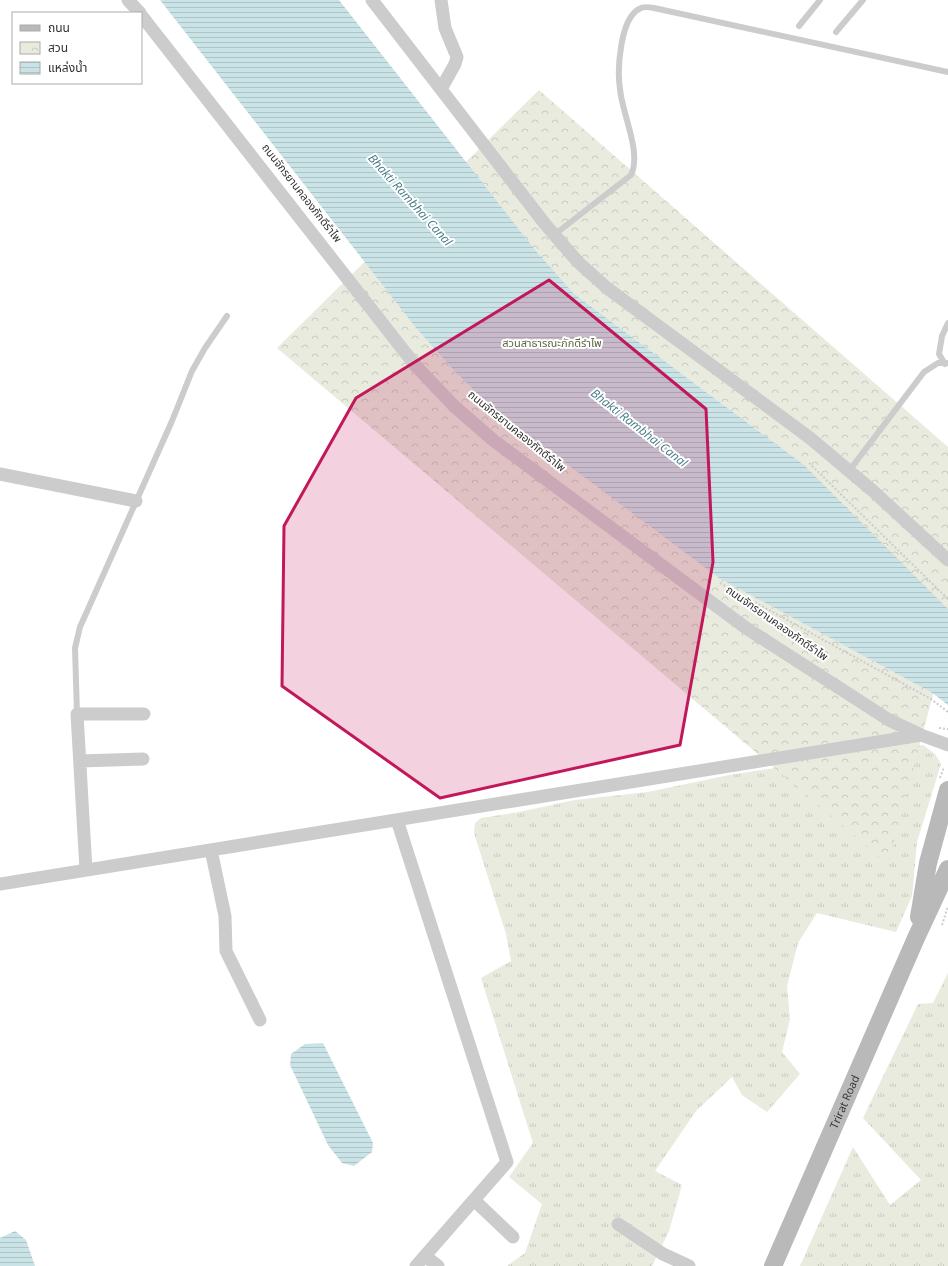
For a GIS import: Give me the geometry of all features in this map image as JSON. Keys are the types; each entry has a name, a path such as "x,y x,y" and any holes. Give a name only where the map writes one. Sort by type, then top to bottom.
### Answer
{"main road":[{"name":"Trirat Road","path":"916,938 928,863 948,790"},
{"name":"Trirat Road","path":"773,1266 916,938 948,869"}],"street":[{"path":"128,0 138,12"},
{"path":"372,0 554,235 578,262 607,288 810,438 948,560"},
{"path":"441,0 445,28 457,57 456,64 441,89"},
{"path":"142,17 415,365 454,406 493,440 746,628 889,720 921,735 948,745"},
{"path":"0,474 136,500"},
{"path":"86,870 77,714 144,714"},
{"path":"0,884 921,735"},
{"path":"80,762 144,759"},
{"path":"397,820 507,1162 416,1266"},
{"path":"211,850 225,916 226,951 260,1020"},
{"path":"474,1200 513,1237"},
{"path":"618,1224 663,1254 689,1266"},
{"path":"425,1256 438,1266"}],"lane":[{"path":"799,26 820,0"},
{"path":"836,32 864,0"},
{"path":"554,235 631,175 634,168 634,150 620,90 619,70 624,32 632,16 639,9 654,8 948,72"},
{"path":"77,714 76,638 172,421 194,365 227,316"},
{"path":"948,323 942,336 939,354 948,366"},
{"path":"849,471 924,372 930,367 945,362"}],"path":[{"path":"809,463 948,599"},
{"path":"720,583 931,699 948,712"},
{"path":"934,728 948,729"},
{"path":"942,924 948,906"}],"highlighted area":[{"path":"549,280 706,409 713,562 680,745 440,798 282,686 284,526 356,398"}],"green space":[{"name":"สวนสาธารณะภักดีรำไพ","path":"539,90 948,447 948,638 888,864 277,348"},
{"path":"923,745 935,754 941,764 917,842 912,896 896,932 817,913 798,943 787,986 790,1019 782,1052 800,1074 767,1112 742,1095 732,1077 696,1111 655,1171 682,1185 669,1231 652,1266 507,1266 525,1253 542,1204 509,1177 533,1143 481,978 511,961 506,934 474,833 475,823 481,818 519,812 575,800 648,792 729,775"},
{"path":"948,973 948,1266 800,1266 853,1147 890,1205 921,1180 863,1118 918,1004 933,1003"}],"water":[{"name":"Bhakti Rambhai Canal","path":"160,0 339,0 535,250 574,294 804,465 948,609 948,705 931,692 719,578 492,408 451,367 417,329"},
{"path":"323,1043 373,1143 372,1152 354,1166 342,1163 328,1145 290,1065 291,1054 305,1044"},
{"path":"15,1231 26,1240 35,1266 0,1266 0,1238"}]}
